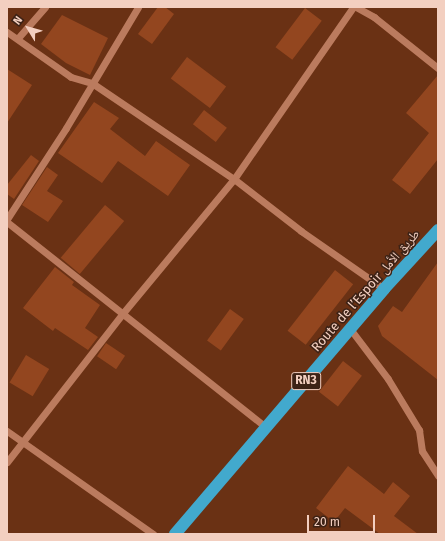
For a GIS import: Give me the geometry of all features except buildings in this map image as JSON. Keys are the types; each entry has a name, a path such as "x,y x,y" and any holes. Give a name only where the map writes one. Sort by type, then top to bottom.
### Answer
{"highway":[{"name":"Route de l’Espoir طريق الأمل","path":"175,534 351,330 384,289 438,230"}],"street":[{"path":"18,38 44,7"},
{"path":"138,7 7,220 266,427"},
{"path":"7,462 123,314 234,180 355,7 374,17 438,68"},
{"path":"7,32 18,38 71,77 92,83 234,180 301,231 384,289"},
{"path":"351,330 388,380 419,430 422,451 438,476"},
{"path":"7,431 153,534"}]}
